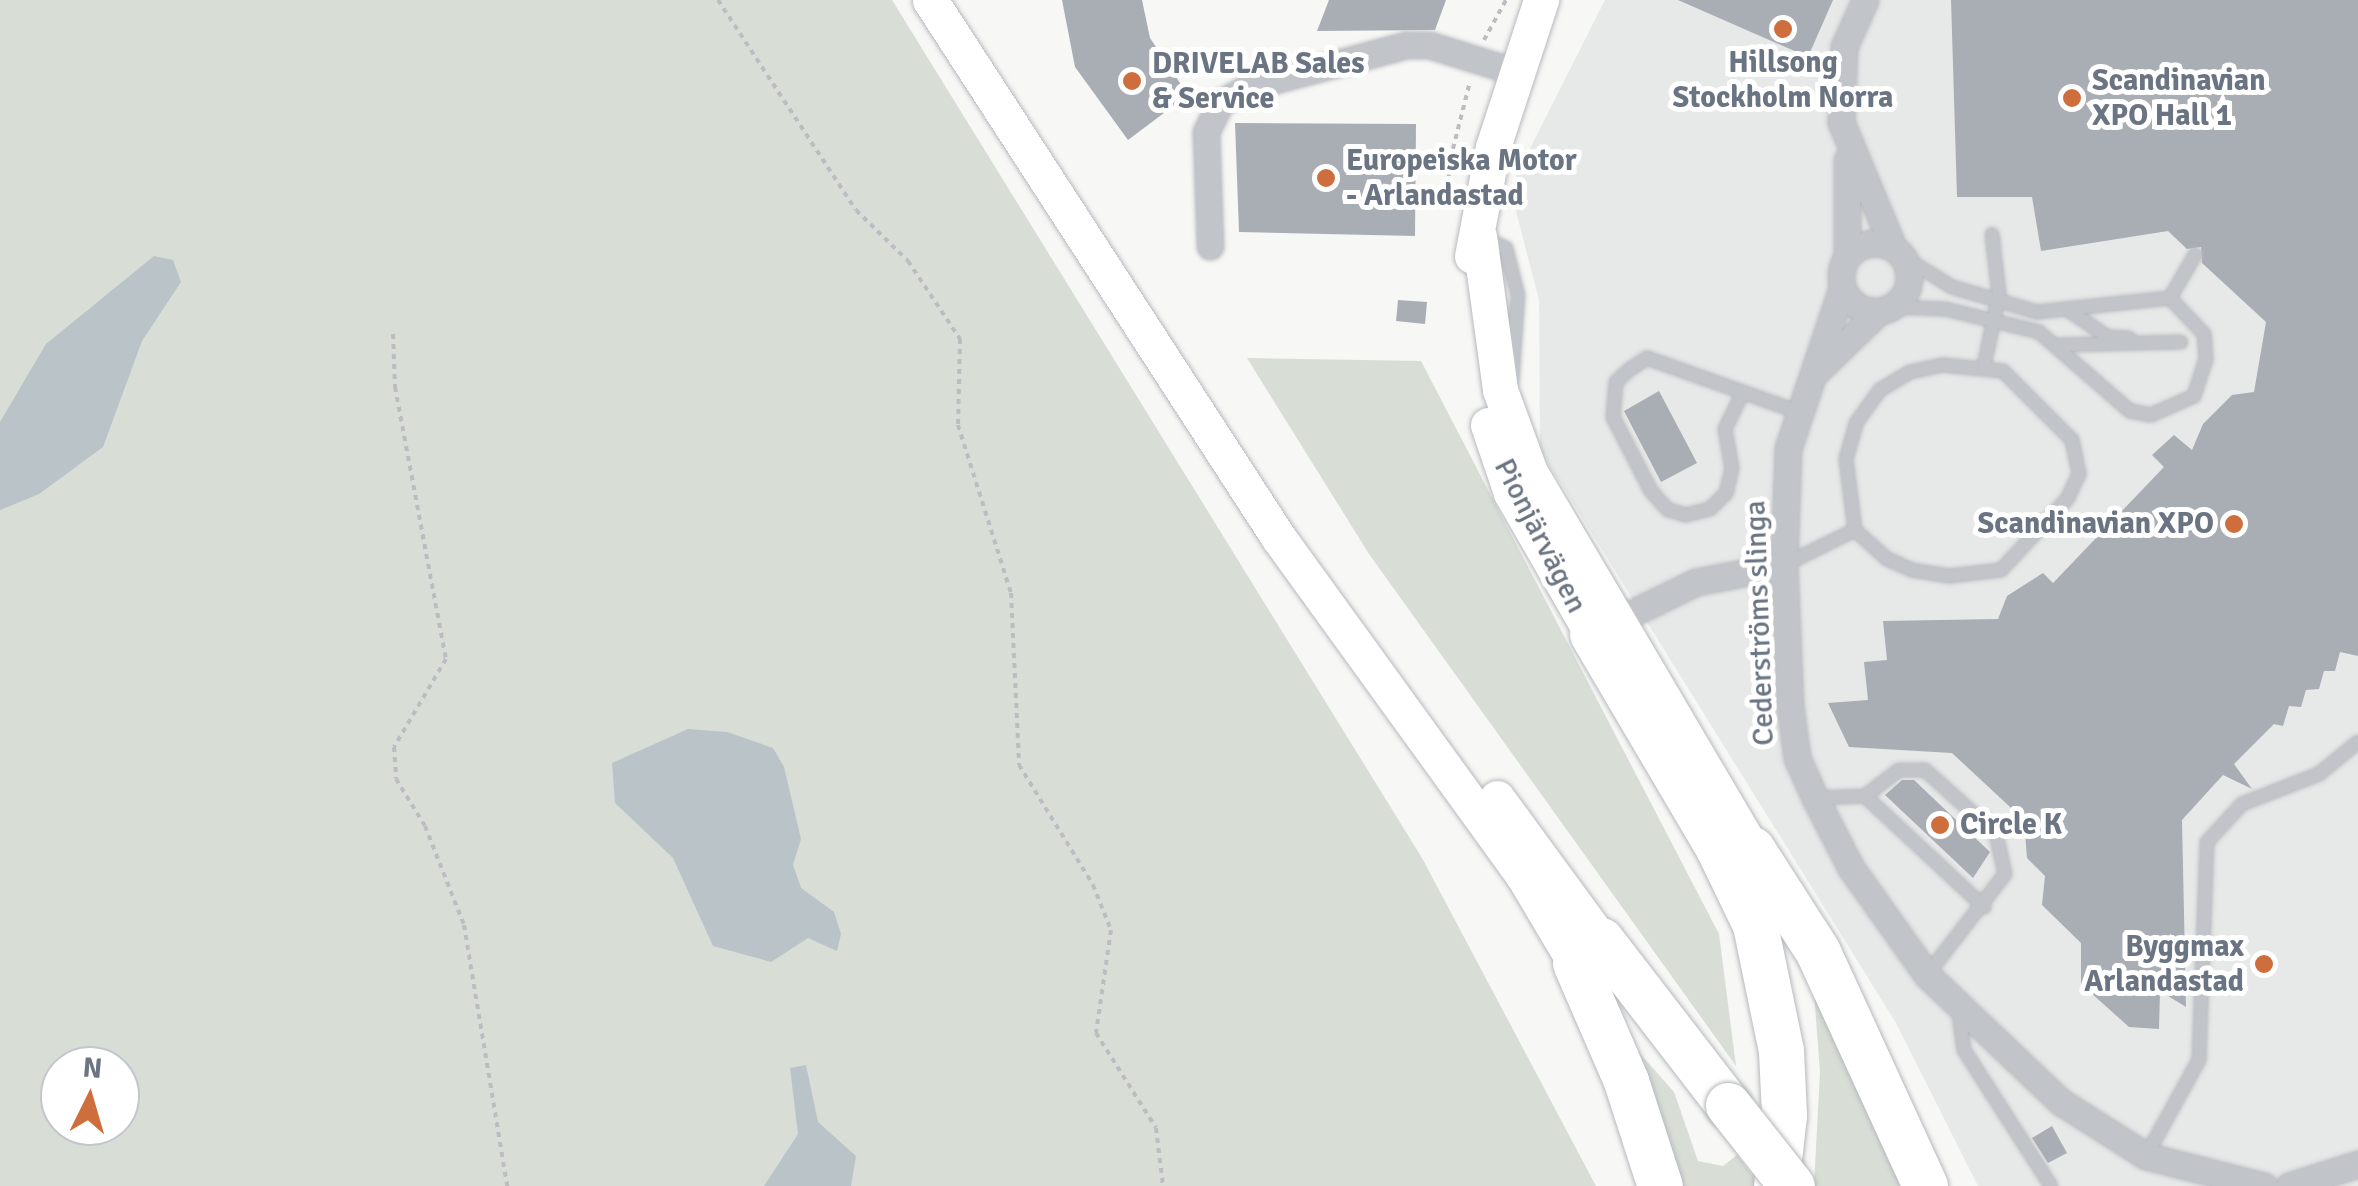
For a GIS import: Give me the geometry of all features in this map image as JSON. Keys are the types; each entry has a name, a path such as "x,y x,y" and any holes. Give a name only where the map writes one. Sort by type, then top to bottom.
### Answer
{"highway":[{"path":"1603,628 1754,925 1781,1050 1784,1115 1776,1186"},
{"path":"1752,850 1800,1018 1806,1124 1795,1186"},
{"path":"1752,850 1818,952 1925,1186"},
{"path":"1589,952 1728,1105 1795,1186"},
{"path":"1589,952 1660,1186"}],"main road":[{"path":"930,0 1136,312 1278,537 1524,877 1589,952"},
{"name":"Pionjärvägen","path":"1540,0 1516,72 1484,194 1479,236 1468,266 1466,310 1488,425 1512,492 1752,850"},
{"name":"Pionjärvägen","path":"1479,236 1505,404 1603,628"}],"street":[{"name":"Cederströms slinga","path":"1865,0 1840,71 1847,150 1847,256 1842,288 1818,370 1788,448 1784,565 1790,706 1798,758 1851,868 1927,975 2061,1102 2146,1156 2249,1186 2264,1186"},
{"path":"1210,246 1206,132 1220,103 1249,87 1406,45 1476,59 1516,72"},
{"name":"Cederströms slinga","path":"1847,150 1897,252"},
{"path":"1842,288 1855,305 1886,309 1908,284 1897,252 1868,243 1847,256"},
{"name":"Cederströms slinga","path":"1818,370 1886,309"},
{"name":"Pionjärvägen","path":"1603,628 1696,582 1784,565"},
{"path":"2301,1186 2358,1164"}],"lane":[{"path":"1984,366 1997,303 1992,234"},
{"path":"1897,252 1952,287 1997,303 2071,312 2170,298"},
{"path":"2170,298 2194,256"},
{"path":"1886,309 1993,318 2059,344 2130,412 2150,416 2175,409 2194,396 2206,360 2204,334 2170,298"},
{"path":"2059,344 2181,342 2108,337 2071,312"},
{"path":"1743,392 1726,429 1732,468 1726,492 1710,509 1686,515 1668,510 1651,491 1613,417 1616,382 1648,358 1799,412"},
{"path":"1984,366 2003,371 2072,440 2080,474 2068,498 2001,570 1949,576 1912,570 1887,559 1855,530 1846,459 1856,423 1880,390 1910,372 1984,366"},
{"path":"1784,565 1855,530"},
{"path":"2146,1156 2199,1060 2207,842 2242,804 2319,774 2358,742"},
{"path":"1815,798 1864,796 1898,770 1925,770 1996,834 2005,874 1984,907 1927,975"},
{"path":"1864,796 1984,907"},
{"path":"1958,1004 1964,1050 2052,1186"}],"path":[{"path":"718,0 856,210 908,261 960,339 958,426 1011,594 1019,765 1093,886 1111,930 1096,1032 1156,1128 1163,1186"},
{"path":"1484,194 1459,190 1448,176 1476,59 1506,0"},
{"path":"394,334 397,401 446,646 446,659 394,748 396,779 425,826 464,926 507,1186"}],"shaded area":[{"path":"0,0 892,0 1422,858 1596,1186 0,1186"},
{"path":"1605,0 2358,0 2358,1186 1978,1186 1896,1023 1540,450 1539,300 1510,188"},
{"path":"154,256 173,260 181,282 142,341 103,447 39,494 0,510 0,422 46,344"},
{"path":"1247,358 1421,361 1719,934 1736,1066 1369,554"},
{"path":"688,729 727,732 773,748 784,767 801,839 793,865 801,888 834,912 841,934 837,951 808,938 771,962 713,946 673,858 615,803 612,763"},
{"path":"1814,993 1904,1186 1814,1186 1820,1072"},
{"path":"1621,1032 1674,1092 1698,1161 1723,1166 1737,1155 1760,1186 1671,1186"},
{"path":"806,1065 818,1122 856,1156 851,1186 764,1186 798,1134 790,1068"}],"building":[{"name":"DRIVELAB Sales & Service","path":"1062,0 1142,0 1150,38 1188,95 1128,140 1075,67"},
{"name":"DRIVELAB Sales & Service","path":"1329,0 1446,0 1435,30 1317,31"},
{"name":"Hillsong Stockholm Norra","path":"1678,0 1833,0 1808,57"},
{"name":"Scandinavian XPO","path":"1951,0 2358,0 2358,656 2340,652 2335,671 2324,671 2319,689 2306,690 2301,707 2289,706 2283,726 2274,724 2234,764 2252,789 2223,775 2182,820 2186,1007 2160,991 2159,1029 2129,1027 2081,984 2081,943 2042,905 2045,876 2027,858 2024,820 1952,753 1849,747 1828,703 1868,700 1864,662 1887,660 1883,621 1998,619 2007,596 2043,573 2053,583 2164,467 2152,455 2174,435 2192,450 2203,424 2232,395 2254,392 2266,322 2202,263 2201,247 2187,249 2168,231 2041,251 2032,197 1957,197"},
{"name":"Europeiska Motor - Arlandastad","path":"1235,123 1416,124 1415,236 1239,232"},
{"path":"1398,300 1427,302 1425,324 1396,321"},
{"path":"1659,391 1697,463 1661,482 1624,411"},
{"name":"Circle K","path":"1902,780 1914,780 1990,852 1973,878 1885,795"},
{"path":"2052,1126 2067,1153 2048,1163 2032,1138"}],"place":[{"name":"Hillsong Stockholm Norra","path":"1783,29"},
{"name":"DRIVELAB Sales & Service","path":"1132,81"},
{"name":"Scandinavian XPO Hall 1","path":"2072,98"},
{"name":"Europeiska Motor - Arlandastad","path":"1326,178"},
{"name":"Scandinavian XPO","path":"2234,524"},
{"name":"Circle K","path":"1940,825"},
{"name":"Byggmax Arlandastad","path":"2264,964"}]}
